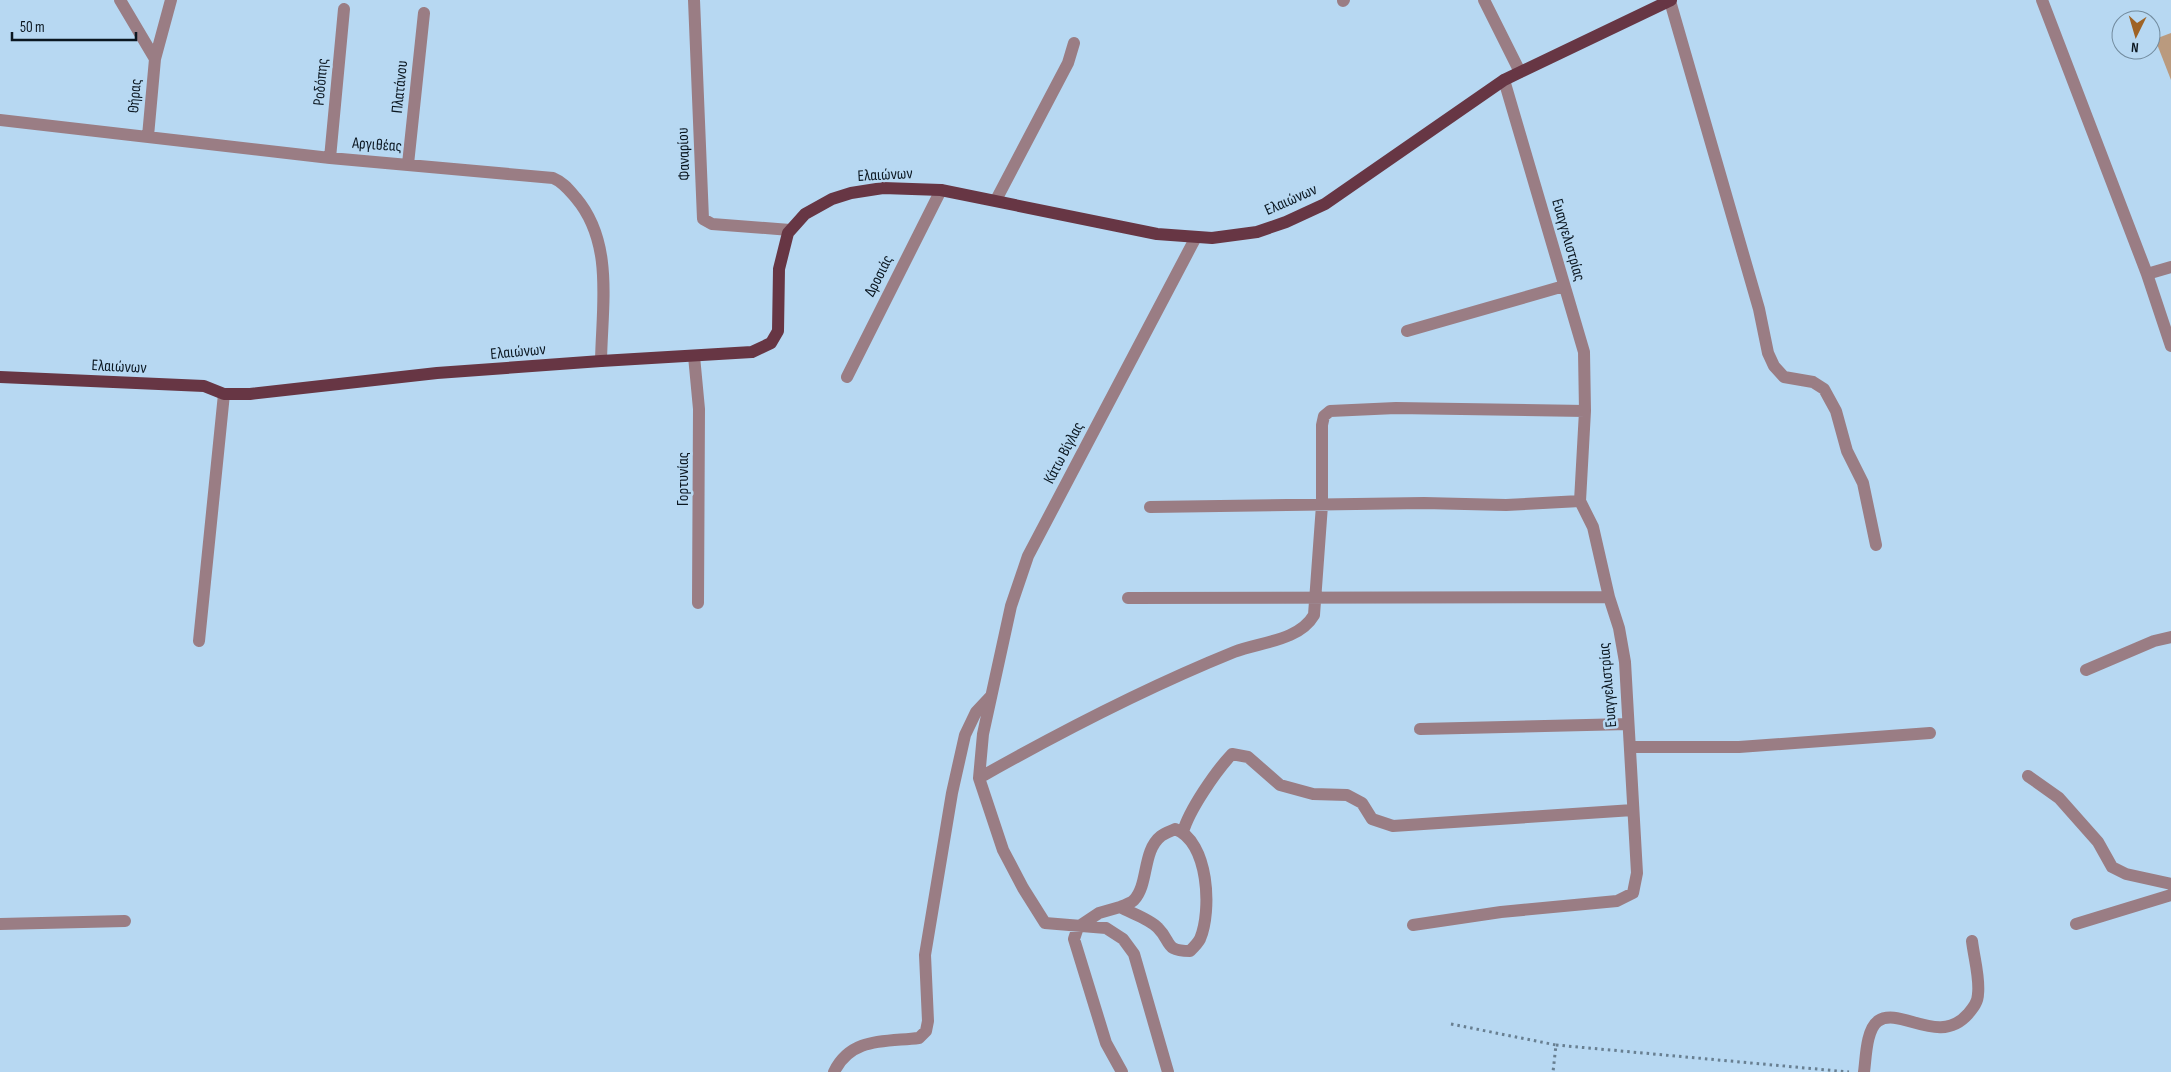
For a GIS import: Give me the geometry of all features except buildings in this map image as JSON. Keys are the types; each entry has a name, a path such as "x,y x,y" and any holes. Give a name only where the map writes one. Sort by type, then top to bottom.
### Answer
{"main road":[{"name":"Ελαιώνων","path":"0,377 204,386 224,394 274,392 437,374 601,361 752,352 764,348 775,338 780,323 779,269 782,250 790,230 811,210 851,193 883,188 941,190 1157,234 1212,238 1257,232 1313,211 1345,191 1504,80 1671,0"}],"street":[{"name":"Θήρας","path":"120,0 155,59"},
{"name":"Θήρας","path":"148,136 155,59 171,0"},
{"name":"Φαναρίου","path":"694,0 703,219 712,224 790,230"},
{"path":"1484,0 1520,72"},
{"path":"1671,0 1759,309 1768,353 1774,366 1784,376 1813,382 1824,389 1836,411 1847,451 1863,483 1876,545"},
{"path":"2042,0 2148,274 2171,346"},
{"name":"Ροδόπης","path":"330,158 344,8"},
{"name":"Πλατάνου","path":"408,164 424,13"},
{"path":"996,200 1068,63 1074,43"},
{"name":"Ευαγγελιστρίας","path":"1413,925 1500,912 1617,901 1633,893 1637,873 1625,662 1619,628 1609,596 1593,527 1580,501 1585,411 1584,352 1504,80"},
{"name":"Αργιθέας","path":"0,120 330,158 546,177 559,180 588,215 600,242 602,265 601,361"},
{"name":"Δροσιάς","path":"846,376 941,190"},
{"name":"Κάτω Βίγλας","path":"979,778 983,734 1011,606 1028,556 1196,237"},
{"path":"2148,274 2171,267"},
{"path":"1407,331 1564,286"},
{"name":"Γορτυνίας","path":"694,356 699,409 698,603"},
{"path":"199,640 224,394"},
{"path":"1168,1072 1134,954 1123,939 1106,928 1045,923 1023,888 1004,850 979,778 1075,724 1168,681 1236,652 1296,632 1308,626 1314,615 1322,505 1322,425 1324,416 1330,411 1444,408 1525,412 1585,411"},
{"path":"1150,507 1424,503 1506,506 1580,501"},
{"path":"1128,598 1609,596"},
{"path":"2086,670 2171,637"},
{"path":"834,1072 841,1059 858,1046 919,1038 926,1031 928,1022 925,955 952,793 964,735 970,723 992,696"},
{"path":"1420,729 1628,724"},
{"path":"1630,747 1739,747 1930,733"},
{"path":"1183,832 1187,818 1220,767 1232,754 1248,757 1280,785 1313,794 1346,796 1362,803 1372,819 1393,826 1633,810"},
{"path":"2028,776 2059,798 2098,842 2112,867 2126,874 2171,884"},
{"path":"1120,907 1158,927 1166,942 1177,951 1190,951 1200,940 1207,914 1202,860 1194,842 1183,832 1175,829 1161,836 1153,848 1143,874 1141,890 1133,902 1099,913 1078,927 1074,939 1106,1043 1122,1072"},
{"path":"2076,924 2171,895"},
{"path":"0,924 125,921"},
{"path":"1864,1072 1872,1028 1878,1021 1889,1018 1934,1027 1951,1027 1961,1021 1970,1011 1978,994 1972,941"}],"path":[{"path":"1451,1024 1556,1045 1849,1072"},
{"path":"1553,1072 1556,1045"}],"shaded area":[{"path":"2171,33 2171,80 2161,54 2161,37"}]}
